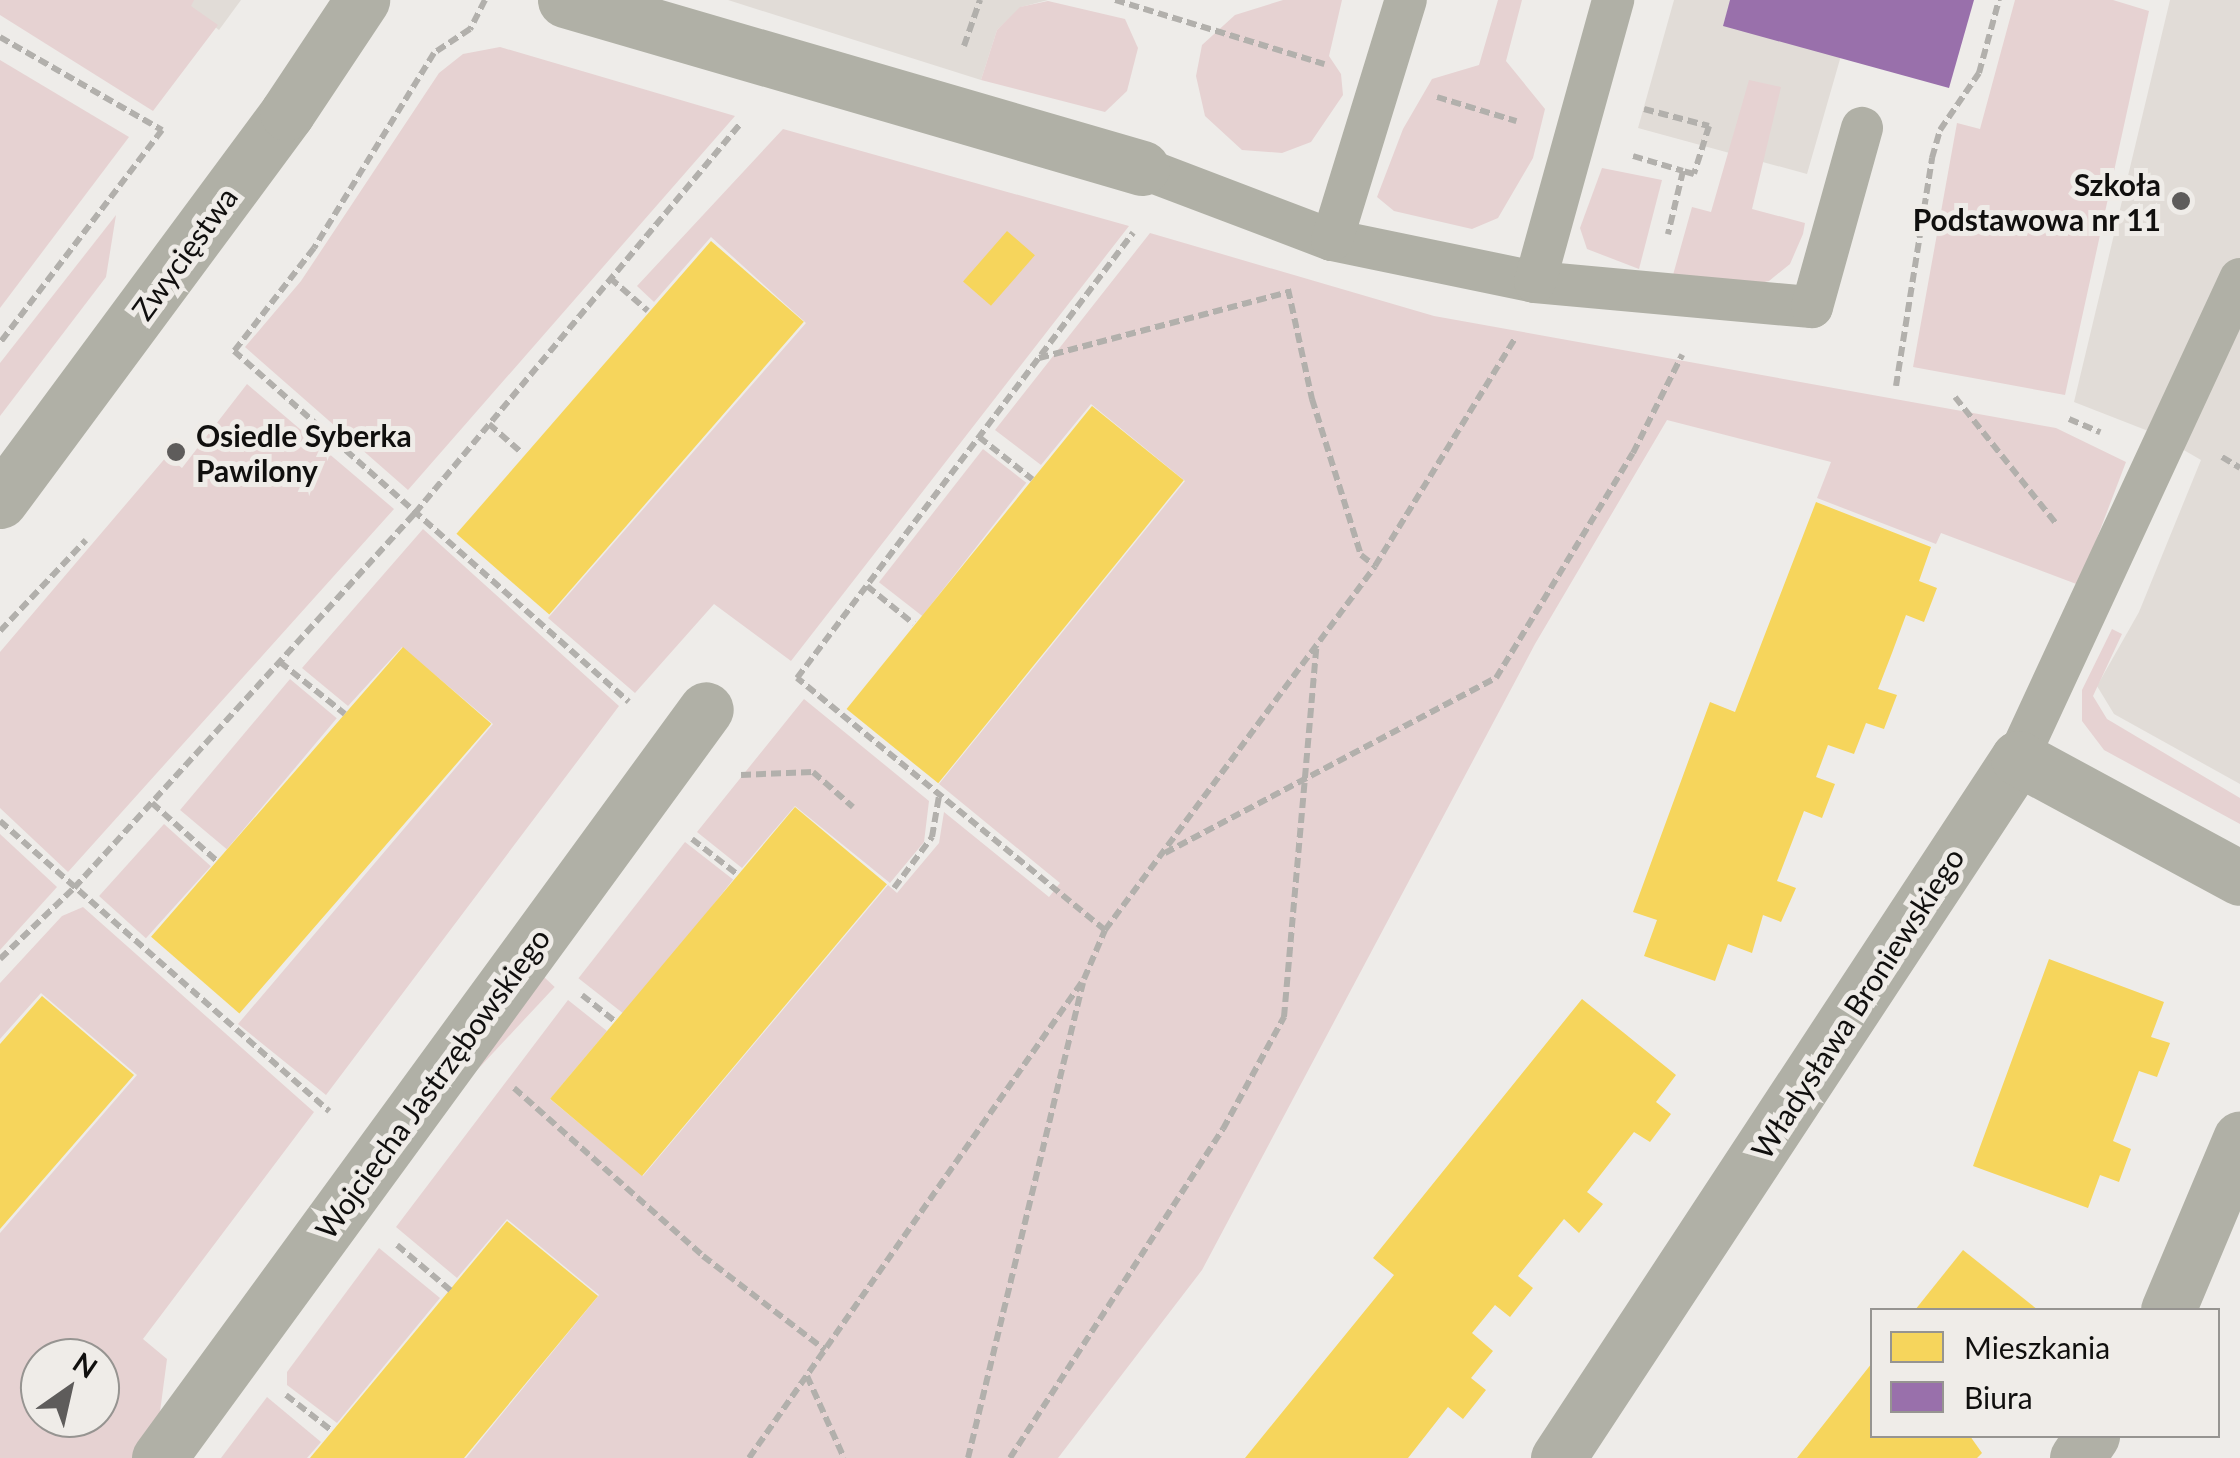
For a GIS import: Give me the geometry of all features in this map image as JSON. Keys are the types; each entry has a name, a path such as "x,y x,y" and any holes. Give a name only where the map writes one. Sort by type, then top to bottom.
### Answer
{"street":[{"name":"Zwycięstwa","path":"0,501 287,114 362,0"},
{"path":"565,0 1143,194"},
{"name":"Wojciecha Jastrzębowskiego","path":"159,1458 706,709"},
{"path":"2018,758 2240,878"},
{"name":"Władysława Broniewskiego","path":"1558,1458 2018,758"},
{"path":"2169,1308 2240,1139"}],"lane":[{"path":"1332,240 1406,0"},
{"path":"1535,282 1614,0"},
{"path":"1143,194 1332,240 1535,282 1812,307 1862,128"},
{"path":"2018,758 2240,278"}],"path":[{"path":"485,0 470,28 434,53 314,248 234,351 626,699"},
{"path":"1896,386 1932,158 1940,130 1979,72 1999,0"},
{"path":"0,37 162,130 0,343"},
{"path":"1634,106 1708,126 1694,174 1683,171"},
{"path":"0,958 74,888 415,512 754,107"},
{"path":"1105,930 797,678 1038,358 1143,194"},
{"path":"1288,277 1312,399 1361,556 1374,566"},
{"path":"610,278 648,311"},
{"path":"1038,358 1289,292"},
{"path":"968,1458 1084,979 1105,930 1374,566 1523,326"},
{"path":"1160,856 1305,783 1496,678 1633,453 1685,350"},
{"path":"1956,397 2067,538"},
{"path":"489,424 522,453"},
{"path":"979,437 1032,479"},
{"path":"0,631 86,540"},
{"path":"867,586 914,624"},
{"path":"1010,1458 1223,1129 1284,1017 1316,647"},
{"path":"279,661 344,714"},
{"path":"724,776 813,772 853,807"},
{"path":"894,888 932,837 939,795"},
{"path":"152,803 218,862"},
{"path":"0,820 324,1108"},
{"path":"682,831 738,875"},
{"path":"749,1458 1084,979"},
{"path":"567,983 616,1022"},
{"path":"498,1074 703,1256 825,1350"},
{"path":"394,1242 450,1290"},
{"path":"807,1376 844,1458"},
{"path":"280,1390 332,1431"}],"shaded area":[{"path":"0,0 194,0 191,6 218,25 153,111 0,15"},
{"path":"189,0 241,0 219,30 186,5"},
{"path":"728,0 1048,0 1021,7 997,30 981,80"},
{"path":"1283,0 1342,0 1329,56 1341,74 1343,95 1311,142 1282,153 1242,150 1205,116 1196,76 1202,45 1235,15"},
{"path":"1498,0 1522,0 1506,61 1545,109 1533,158 1498,218 1472,229 1394,211 1377,197 1403,129 1432,79 1479,65"},
{"path":"1674,0 1857,0 1807,174 1638,128"},
{"path":"2015,0 2113,0 2149,11 2065,395 1913,367 1957,123 1980,129"},
{"name":"Szkoła Podstawowa nr 11","path":"2170,0 2240,0 2240,784 2114,714 2097,686 2139,612 2201,460 2156,434 2074,402"},
{"path":"1048,1 1125,19 1138,48 1127,91 1105,112 981,80 997,30 1020,7"},
{"path":"500,47 735,116 408,490 245,347 301,281 439,73 463,54"},
{"path":"0,60 129,137 0,308"},
{"path":"1749,80 1781,87 1752,209 1805,223 1803,234 1790,264 1769,281 1742,287 1673,275 1692,207 1711,212"},
{"path":"783,129 1129,226 791,661 714,604 635,693 548,618 806,323 711,237 654,302 637,286"},
{"path":"1602,168 1662,180 1639,269 1587,249 1580,228"},
{"path":"116,215 106,277 0,416 0,363"},
{"path":"1150,233 1434,316 2056,428 2126,462 2079,585 1941,533 1936,544 1817,498 1831,462 1667,420 1535,644 1202,1270 1058,1458 466,1458 599,1295 507,1219 457,1278 396,1227 568,1000 607,1031 550,1099 643,1176 888,885 897,893 939,843 944,812 1049,897 1060,883 939,784 1185,481 1091,404 1041,465 995,430"},
{"path":"247,384 394,509 68,872 0,808 0,652 167,456 182,468"},
{"path":"983,449 1026,483 922,616 879,582"},
{"path":"423,529 619,706 326,1095 238,1024 493,724 402,647 348,706 302,668"},
{"path":"2112,629 2122,634 2093,696 2107,719 2240,798 2240,824 2104,750 2082,721 2082,690"},
{"path":"290,679 337,718 227,849 180,810"},
{"path":"804,699 929,801 924,842 890,883 795,806 742,868 697,832"},
{"path":"164,824 211,866 146,938 99,896"},
{"path":"0,834 57,887 0,950"},
{"path":"685,842 733,880 627,1016 578,978"},
{"path":"83,907 314,1112 143,1339 167,1359 158,1427 135,1458 0,1458 0,1233 137,1075 41,993 0,1039 0,983 62,916"},
{"path":"543,976 555,987 359,1197 347,1186"},
{"path":"379,1248 440,1298 337,1423 287,1385 287,1372"},
{"path":"267,1397 321,1442 307,1458 221,1458"}],"building: Mieszkania":[{"path":"1007,231 1035,255 991,306 963,282"},
{"path":"711,241 804,322 549,615 456,534"},
{"path":"1092,406 1184,480 938,783 847,709"},
{"path":"1816,502 1931,547 1919,581 1937,588 1924,622 1906,615 1878,689 1897,695 1884,729 1866,723 1854,754 1828,745 1816,777 1835,784 1822,818 1804,811 1777,881 1796,888 1781,922 1763,915 1752,953 1728,944 1715,981 1644,956 1657,920 1633,912 1710,702 1735,712"},
{"path":"403,647 491,724 239,1014 151,937"},
{"path":"795,807 887,884 642,1176 550,1099"},
{"path":"2049,959 2164,1002 2151,1037 2170,1043 2157,1077 2139,1071 2113,1141 2131,1149 2119,1182 2100,1175 2088,1208 1973,1166"},
{"path":"42,996 134,1075 0,1229 0,1044"},
{"path":"1582,999 1676,1075 1656,1102 1671,1114 1650,1142 1634,1132 1587,1192 1603,1204 1579,1233 1564,1219 1518,1276 1533,1288 1510,1317 1495,1305 1472,1333 1493,1351 1471,1378 1486,1390 1463,1419 1448,1407 1408,1458 1245,1458 1394,1275 1373,1258"},
{"path":"507,1221 598,1296 464,1458 310,1458"},
{"path":"1963,1250 2036,1308 1917,1308"},
{"path":"1870,1366 1870,1438 1971,1438 1982,1453 1977,1458 1797,1458"}],"building: Biura":[{"path":"1730,0 1974,0 1949,88 1723,26"}],"place":[{"name":"Szkoła Podstawowa nr 11","path":"2181,201"},
{"name":"Osiedle Syberka Pawilony","path":"176,452"}]}
